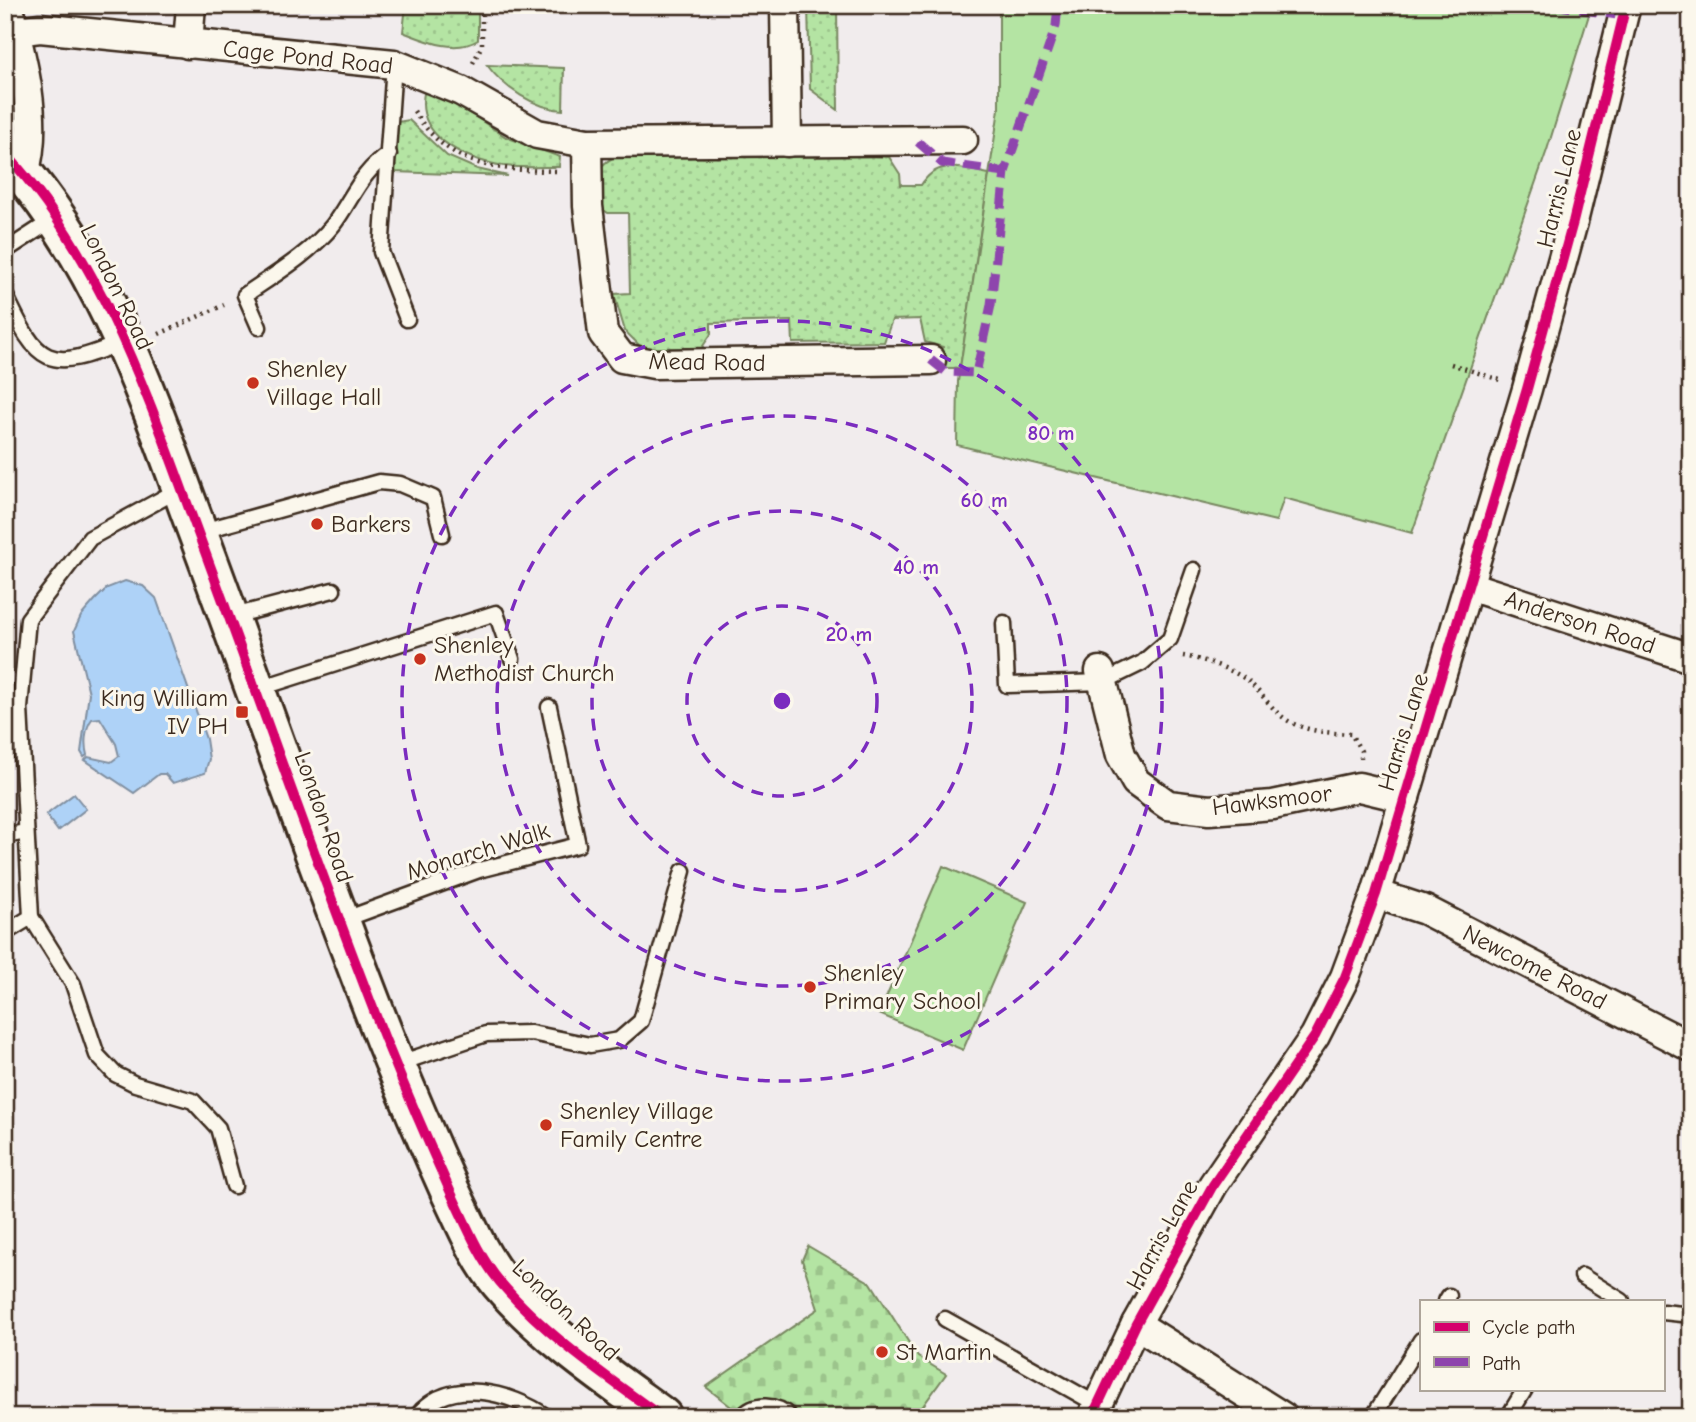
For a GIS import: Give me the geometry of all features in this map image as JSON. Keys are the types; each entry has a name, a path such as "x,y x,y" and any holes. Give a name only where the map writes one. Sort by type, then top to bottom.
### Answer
{"main road":[{"name":"London Road","path":"15,163 58,216 89,268 124,345 182,488 339,921 395,1065 468,1230 499,1281 555,1334 662,1417"}],"street":[{"path":"188,44 191,5"},
{"path":"785,5 787,142"},
{"name":"Harris Lane","path":"1095,1411 1136,1324 1213,1185 1315,1036 1345,977 1376,894 1527,389 1573,222 1626,5"},
{"path":"12,18 13,66 31,122 30,154 15,163"},
{"name":"Cage Pond Road","path":"12,18 40,28 394,64 461,91 537,134 587,143 963,140"},
{"name":"Mead Road","path":"587,143 587,172 603,333 622,358 654,364 931,360"},
{"name":"Anderson Road","path":"1469,586 1691,658"},
{"name":"Hawksmoor","path":"1101,676 1121,755 1136,782 1168,805 1209,810 1273,805 1359,787 1405,798"},
{"name":"Newcome Road","path":"1376,894 1425,910 1691,1047"},
{"path":"1136,1324 1283,1417"}],"lane":[{"path":"394,64 381,252 407,319"},
{"path":"259,327 245,295 291,263 332,226 372,163 389,154"},
{"path":"5,255 8,249 58,216"},
{"path":"5,294 26,338 44,356 64,360 84,358 124,345"},
{"path":"198,533 379,482 400,484 433,498 442,534"},
{"path":"182,488 90,538 28,619 20,708 31,917 73,984 97,1055 115,1074 135,1084 193,1101 218,1128 234,1186"},
{"path":"1004,623 1007,685 1101,676 1142,663 1170,639 1195,570"},
{"path":"230,617 333,590"},
{"path":"257,689 496,613 512,659"},
{"name":"Monarch Walk","path":"339,921 479,870 578,845 549,707"},
{"path":"5,836 26,832"},
{"path":"395,1065 486,1034 531,1033 590,1045 619,1040 641,1021 683,871"},
{"path":"5,933 31,917"},
{"path":"1581,1276 1620,1300"},
{"path":"1664,1312 1691,1315"},
{"path":"946,1319 1095,1411"},
{"path":"1373,1417 1420,1342"},
{"path":"1508,1417 1524,1390"},
{"path":"416,1417 444,1396 500,1392 532,1406 547,1417"},
{"path":"741,1417 758,1407 775,1407 790,1417"}],"path":[{"path":"473,63 482,46 482,5"},
{"path":"392,95 405,96 434,140 472,161 503,170 587,172"},
{"path":"124,345 245,295"},
{"path":"1451,365 1527,389"},
{"path":"1155,653 1196,658 1248,680 1291,723 1319,732 1351,734 1361,751 1359,787"}],"green space":[{"path":"406,5 478,5 478,40 460,46 440,45 403,32"},
{"path":"808,5 837,5 838,110 810,89"},
{"path":"999,5 1592,5 1547,150 1412,533 1284,498 1276,521 957,445 958,381 999,109"},
{"path":"487,65 564,68 563,110 541,105 520,95"},
{"path":"425,89 437,91 506,137 560,157 559,167 504,166 489,163 445,143 427,120 423,106"},
{"path":"409,120 447,156 477,169 508,176 394,172 397,122"},
{"path":"625,154 845,154 889,157 900,174 901,185 921,185 935,171 951,167 989,174 960,368 944,368 943,347 925,342 920,319 892,320 884,342 793,343 792,321 711,323 711,334 701,349 646,352 625,331 614,294 630,293 628,213 608,213 601,208 598,180 606,162"},
{"path":"943,866 1027,902 963,1050 879,1014"},
{"path":"808,1246 871,1283 918,1357 946,1374 915,1417 744,1417 706,1387 818,1309 802,1260"}],"water":[{"path":"125,581 143,586 156,598 206,739 209,759 205,773 173,783 165,774 159,774 134,793 85,760 88,757 111,762 119,756 116,744 100,718 92,719 88,727 87,755 84,757 81,752 89,693 74,631 81,616 107,588"},
{"path":"74,794 86,809 58,831 46,815"}],"marked path":[{"path":"931,360 946,372 976,373 991,305 1005,172 1056,26 1058,5"},
{"path":"1553,5 1623,16"},
{"path":"918,142 942,163 1005,172"}],"cycle path":[{"path":"1092,1417 1136,1324 1213,1185 1315,1036 1345,977 1376,894 1527,389 1573,222 1626,5"},
{"path":"5,153 39,194 70,238 120,333 180,483 313,850 385,1039 473,1239 500,1282 537,1320 577,1354 662,1417"}],"place":[{"name":"Shenley Village Hall","path":"253,383"},
{"name":"Barkers","path":"317,524"},
{"name":"Shenley Methodist Church","path":"420,659"},
{"name":"King William IV PH","path":"242,712"},
{"name":"Shenley Primary School","path":"810,987"},
{"name":"Shenley Village Family Centre","path":"546,1125"},
{"name":"St Martin","path":"882,1352"}]}
